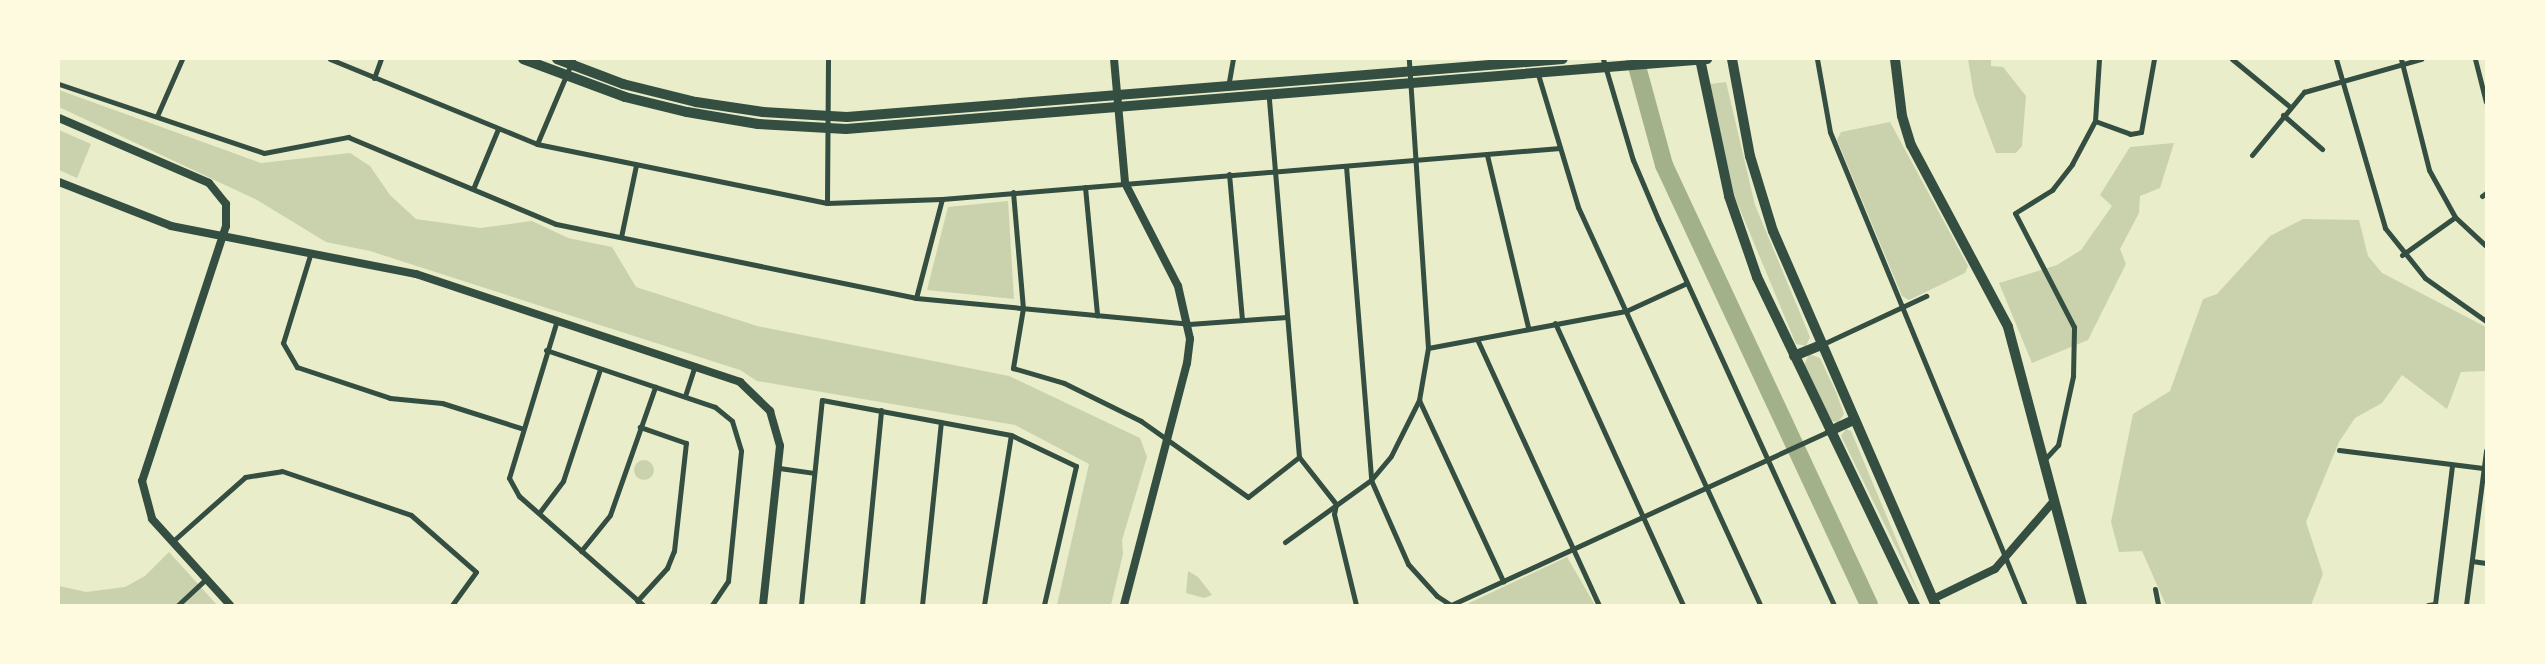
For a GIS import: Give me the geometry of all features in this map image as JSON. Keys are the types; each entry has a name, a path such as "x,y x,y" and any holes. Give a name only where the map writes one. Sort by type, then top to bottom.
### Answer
{"main road":[{"path":"523,59 566,77 687,112 828,129 1269,98 1538,75 1608,65 1652,65 1663,61 1702,59 1729,196 1757,277 1830,431 1858,480 1915,605"},
{"path":"557,59 572,62 624,84 696,102 829,116 1117,96 1563,59"},
{"path":"1732,59 1763,202 1854,420 1934,602 1919,605"},
{"path":"1895,59 1902,116 1911,145 2008,327 2082,605"},
{"path":"1794,356 1823,344"},
{"path":"1830,431 1854,420"}],"street":[{"path":"157,116 182,59"},
{"path":"330,59 537,144 827,204 942,199 1560,148"},
{"path":"374,78 381,59"},
{"path":"827,204 828,59"},
{"path":"1114,59 1126,183 1178,286 1189,324 1187,363 1124,605"},
{"path":"1228,87 1233,59"},
{"path":"1285,542 1371,480 1392,456 1419,400 1428,348 1408,72 1409,59"},
{"path":"1817,59 1830,132 2024,605"},
{"path":"2044,460 2058,445 2074,376 2074,326 2015,213 2052,190 2066,174 2095,121 2099,59"},
{"path":"2095,121 2130,134 2141,132 2154,59"},
{"path":"2232,59 2289,106"},
{"path":"2336,59 2373,198 2402,255 2449,299 2486,321"},
{"path":"2252,155 2289,106 2304,92 2402,61 2421,59"},
{"path":"2475,59 2486,102"},
{"path":"1534,61 1578,207 1760,605"},
{"path":"2402,61 2429,170 2455,217 2486,246"},
{"path":"537,144 572,62"},
{"path":"1608,65 1633,160 1834,605"},
{"path":"59,84 264,152 348,137 556,224 916,298 1189,324 1287,317"},
{"path":"1269,98 1277,172 1298,457 1336,504 1336,523 1356,605"},
{"path":"2283,115 2322,149"},
{"path":"59,118 215,186 227,209 223,237 142,481 147,510 230,605"},
{"path":"473,189 498,129"},
{"path":"1487,155 1528,328"},
{"path":"621,237 636,165"},
{"path":"1346,166 1371,480 1408,564 1451,605 1830,431"},
{"path":"1229,174 1242,319"},
{"path":"59,182 159,222 223,237 311,252 416,274 740,382 760,398 776,426 779,468 763,605"},
{"path":"1085,187 1097,315"},
{"path":"1013,192 1023,308 1013,368 1064,383 1168,436 1248,497 1298,457"},
{"path":"916,298 942,199"},
{"path":"2402,255 2455,217"},
{"path":"311,252 283,343 297,367 390,398 442,403 521,428"},
{"path":"1428,348 1626,311 1687,283"},
{"path":"1823,344 1926,296"},
{"path":"557,320 521,428 510,478 520,496 643,605"},
{"path":"1554,324 1684,605"},
{"path":"1477,339 1599,605"},
{"path":"546,350 722,410 737,428 741,443 728,581 712,605"},
{"path":"685,396 695,366"},
{"path":"539,513 563,481 600,369"},
{"path":"581,550 610,515 635,453 640,427 654,387"},
{"path":"801,605 822,400 1011,435 1076,466 1044,605"},
{"path":"1419,400 1503,581"},
{"path":"862,605 881,410"},
{"path":"922,605 941,422"},
{"path":"637,601 667,568 674,551 686,443 640,427"},
{"path":"984,605 1011,435"},
{"path":"2339,450 2483,468"},
{"path":"2466,605 2483,498 2483,468 2486,450"},
{"path":"2428,605 2435,604 2452,465"},
{"path":"779,468 814,473"},
{"path":"173,541 244,477 282,471 411,514 476,572 452,605"},
{"path":"1934,602 1983,576 2006,559 2054,501"},
{"path":"2472,561 2486,563"},
{"path":"178,605 206,579"},
{"path":"2155,590 2158,605"}],"green space":[{"path":"1968,59 1991,59 1991,66 2003,67 2026,96 2022,146 2016,153 1996,153 1974,95"},
{"path":"1726,82 1755,205 1810,337 1806,346 1796,344 1734,195 1710,84"},
{"path":"59,90 261,163 350,153 370,166 390,195 416,219 480,228 532,221 568,238 612,247 636,287 757,326 1009,376 1140,438 1147,457 1122,540 1123,554 1111,605 1057,605 1089,464 1015,425 757,381 740,370 370,251 326,242 257,200 59,107"},
{"path":"1890,122 1968,266 1965,273 1909,300 1902,296 1837,140 1841,132"},
{"path":"59,130 91,144 77,178 59,170"},
{"path":"2174,143 2160,188 2140,196 2139,213 2120,249 2126,264 2088,340 2032,363 1999,283 2057,265 2081,250 2112,206 2100,195 2130,147"},
{"path":"1008,201 1014,299 927,290 948,207"},
{"path":"2303,219 2359,220 2368,256 2382,273 2486,327 2486,371 2461,372 2447,409 2402,375 2382,403 2355,418 2339,442 2306,522 2323,574 2311,605 2166,605 2142,551 2119,552 2111,522 2133,414 2170,391 2203,299 2217,294 2270,236"},
{"path":"1809,354 1820,358 1836,392 1844,414 1838,423 1832,421 1804,365"},
{"path":"1846,429 1851,431 1920,596 1841,436"},
{"path":"644,460 651,463 654,470 651,477 644,480 637,477 634,470 637,463"},
{"path":"169,552 217,605 59,605 59,586 86,592 125,587 145,576"},
{"path":"1567,557 1595,605 1469,605 1469,603"},
{"path":"1188,571 1198,577 1212,595 1204,598 1186,593"}],"waterway":[{"path":"1635,59 1664,165 1869,605"}]}
